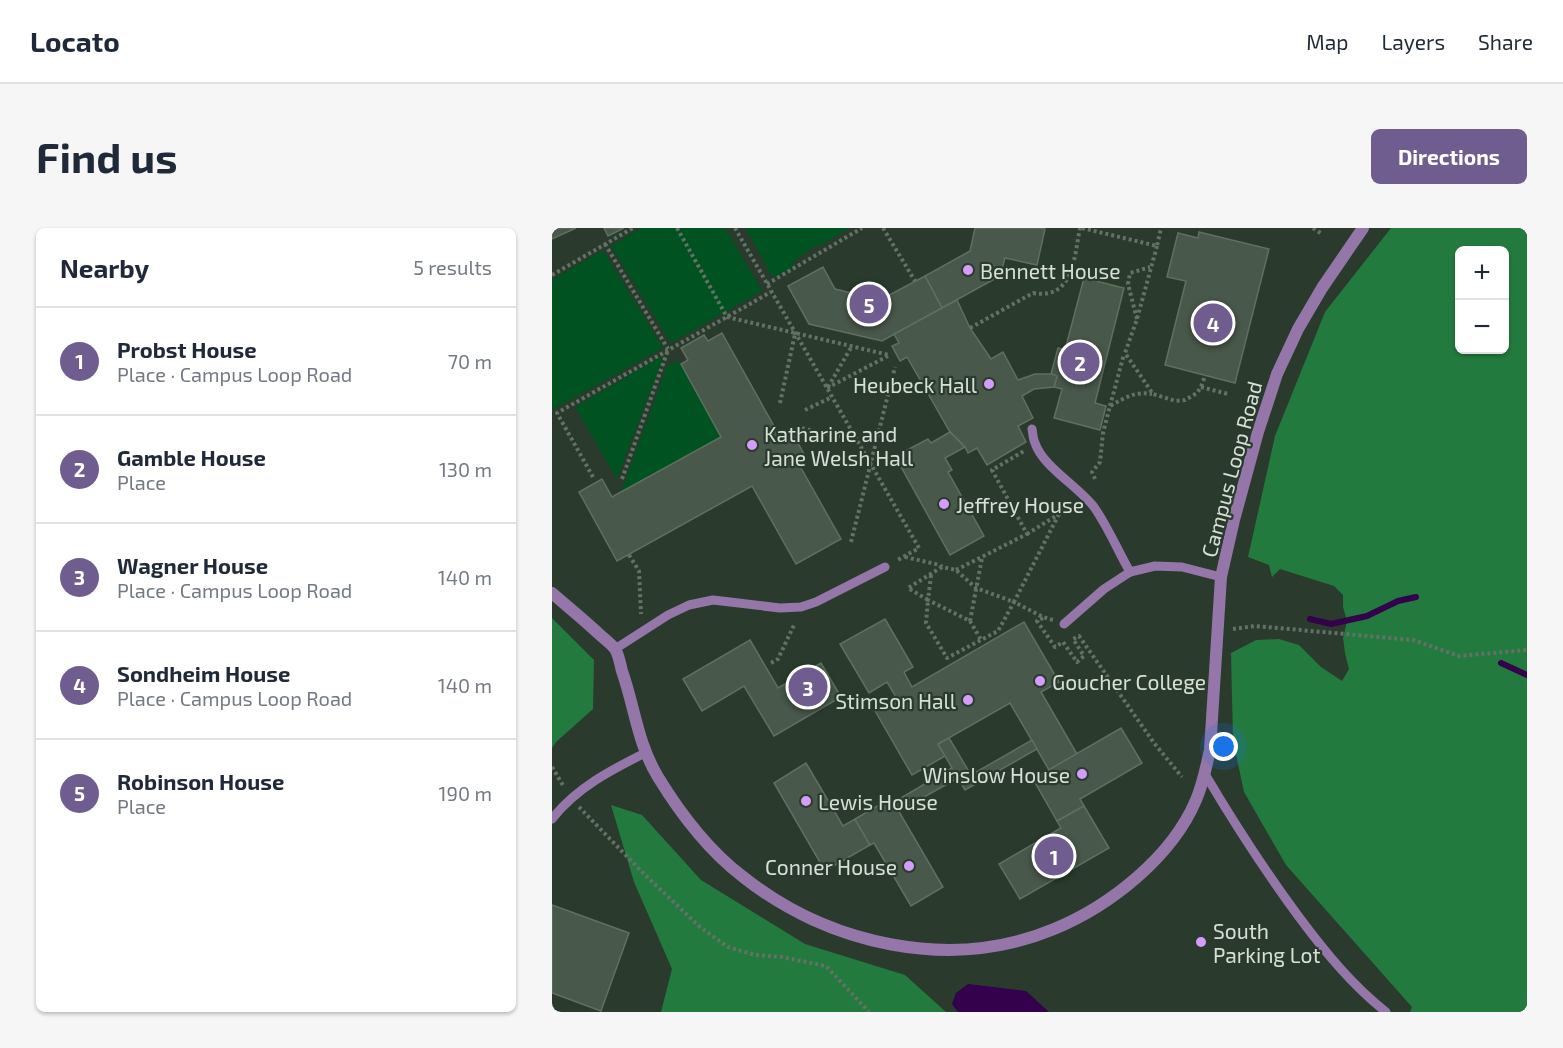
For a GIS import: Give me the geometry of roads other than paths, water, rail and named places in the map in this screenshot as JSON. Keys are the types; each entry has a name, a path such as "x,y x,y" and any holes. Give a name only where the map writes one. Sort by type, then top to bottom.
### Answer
{"street":[{"name":"Campus Loop Road","path":"552,593 615,649 645,753 689,823 719,856 765,894 818,922 845,933 921,949 978,948 1009,944 1036,937 1064,925 1103,903 1143,872 1172,840 1196,801 1210,750 1221,577 1258,432 1277,375 1298,329 1327,280 1363,228"}],"lane":[{"path":"1032,429 1035,444 1042,456 1082,493 1094,508 1131,572"},
{"path":"1064,624 1104,589 1131,572 1155,566 1182,567 1221,577"},
{"path":"615,649 668,615 689,605 713,600 780,608 801,607 816,602 885,567"},
{"path":"552,819 571,799 602,775 645,753"},
{"path":"1205,774 1235,825 1283,897 1321,947 1361,991 1386,1012"}],"waterway":[{"path":"1310,619 1331,624 1367,616 1398,601 1416,597"},
{"path":"1501,663 1527,675"}],"place":[{"name":"Bennett House","path":"968,270"},
{"name":"Robinson House","path":"869,304"},
{"name":"Sondheim House","path":"1213,323"},
{"name":"Gamble House","path":"1080,362"},
{"name":"Heubeck Hall","path":"989,384"},
{"name":"Katharine and Jane Welsh Hall","path":"752,445"},
{"name":"Jeffrey House","path":"944,504"},
{"name":"Goucher College","path":"1040,681"},
{"name":"Wagner House","path":"808,687"},
{"name":"Stimson Hall","path":"968,700"},
{"name":"Winslow House","path":"1082,774"},
{"name":"Lewis House","path":"806,801"},
{"name":"Probst House","path":"1054,856"},
{"name":"Conner House","path":"909,866"},
{"name":"South Parking Lot","path":"1201,942"}]}
